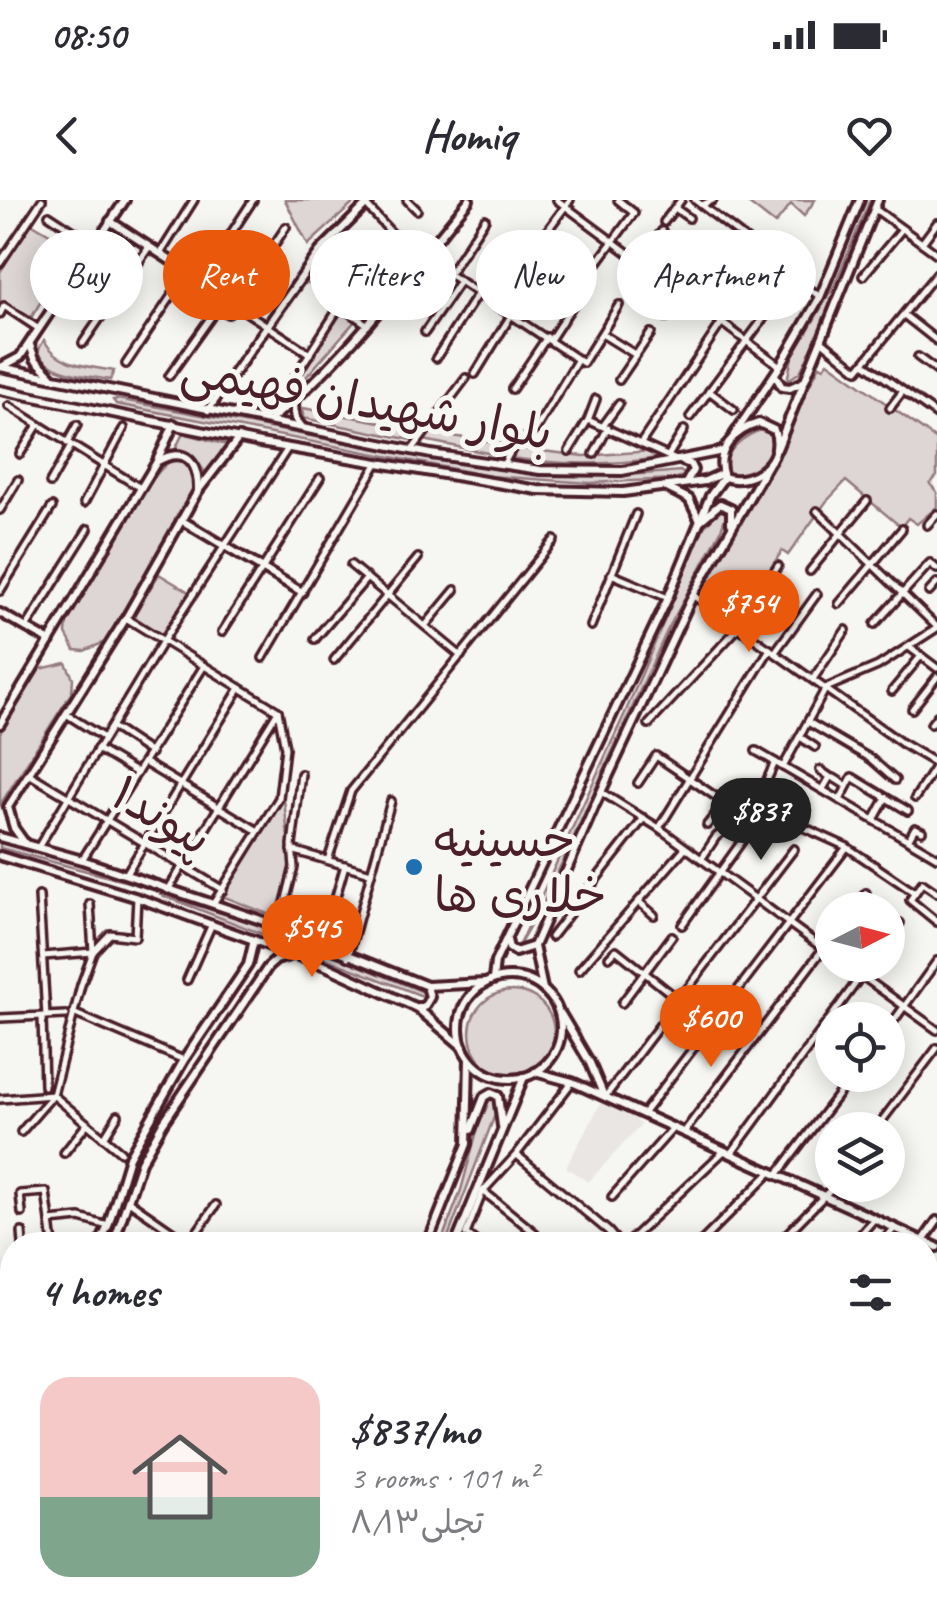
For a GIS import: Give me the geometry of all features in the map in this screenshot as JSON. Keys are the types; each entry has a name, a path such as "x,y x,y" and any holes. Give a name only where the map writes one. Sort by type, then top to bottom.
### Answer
{"main road":[{"path":"104,230 125,200"},
{"path":"444,230 469,200"},
{"path":"558,1008 559,1044 554,1056 524,1077 488,1074 469,1058 463,1047 462,1011 489,981 668,598 710,496 723,476 723,451 778,370 820,297 860,200"},
{"path":"342,230 369,202"},
{"path":"605,1097 590,1063 544,989 534,946 693,595 777,449 876,204"},
{"path":"110,221 163,256"},
{"path":"208,410 310,266"},
{"path":"0,366 14,362 45,320"},
{"path":"268,422 295,401 372,320"},
{"path":"29,344 35,359 55,378"},
{"name":"بلوار شهیدان فهیمی","path":"0,366 504,466 603,472 723,451"},
{"path":"778,370 776,381 782,387 804,382"},
{"path":"95,386 104,402"},
{"name":"بلوار شهیدان فهیمی","path":"0,390 93,408 104,402 174,424 288,448 538,490 623,492 723,476"},
{"path":"93,408 113,390"},
{"path":"0,401 14,393"},
{"path":"295,401 295,418 304,429"},
{"path":"0,724 156,463 174,424"},
{"path":"734,436 750,426 767,425 774,430 777,449"},
{"path":"24,842 4,809 126,618 198,490 239,438"},
{"path":"156,463 177,454 189,457 196,466 198,490"},
{"path":"681,461 693,470 691,480 685,484"},
{"path":"723,476 742,480 768,466"},
{"path":"665,487 688,499 700,521"},
{"path":"700,521 713,508 726,505 731,509 731,526"},
{"path":"182,520 302,592"},
{"path":"0,613 50,642"},
{"path":"0,836 279,927 427,986 521,978 544,989"},
{"path":"0,856 138,898 296,955 416,1008 463,1047"},
{"path":"138,898 149,893 145,882"},
{"path":"166,908 154,897 158,890 167,890"},
{"path":"105,1232 128,1157 184,1060 251,958 254,938"},
{"path":"506,938 515,952 534,946"},
{"path":"251,958 296,955"},
{"path":"117,1232 141,1162 265,960"},
{"path":"416,1008 424,1006 430,997 427,986"},
{"path":"467,1144 469,1058"},
{"path":"536,1072 572,1082 815,1192"},
{"path":"460,1232 524,1077"},
{"path":"432,1232 476,1111 491,1093 502,1104 502,1132"},
{"path":"837,1202 901,1232"}],"street":[{"path":"0,263 40,202 32,200"},
{"path":"160,254 194,200"},
{"path":"233,230 252,200"},
{"path":"407,200 417,210"},
{"path":"557,200 568,203 617,246"},
{"path":"597,263 634,213 618,200"},
{"path":"664,222 682,200"},
{"path":"695,200 820,297"},
{"path":"702,206 713,200"},
{"path":"369,202 389,230"},
{"path":"548,230 568,203"},
{"path":"876,204 937,254"},
{"path":"676,208 689,218"},
{"path":"50,214 73,230"},
{"path":"456,263 485,219"},
{"path":"922,243 937,223"},
{"path":"863,276 902,228"},
{"path":"83,344 149,247"},
{"path":"821,340 858,370 937,273"},
{"path":"456,278 476,291"},
{"path":"425,332 460,281"},
{"path":"436,358 476,300"},
{"path":"0,314 4,306 39,329"},
{"path":"285,392 340,306 368,325"},
{"path":"504,466 512,449 536,429 617,308"},
{"path":"126,364 163,309"},
{"path":"904,315 937,341"},
{"path":"169,376 209,320"},
{"path":"259,320 310,354"},
{"path":"474,374 511,320"},
{"path":"522,320 580,361"},
{"path":"512,389 562,320"},
{"path":"719,320 778,370"},
{"path":"690,417 761,320"},
{"path":"641,444 722,322"},
{"path":"619,380 651,333"},
{"path":"602,334 636,356"},
{"path":"918,357 937,371"},
{"path":"864,363 937,416"},
{"path":"412,450 466,378"},
{"path":"709,391 734,410"},
{"path":"890,408 902,391"},
{"path":"568,451 596,399"},
{"path":"594,454 619,404"},
{"path":"9,406 139,487"},
{"path":"588,420 681,461"},
{"path":"20,454 38,424"},
{"path":"50,483 77,425"},
{"path":"84,503 124,428"},
{"path":"668,456 684,430"},
{"path":"39,846 131,693 288,448"},
{"path":"263,658 377,464"},
{"path":"222,632 320,478"},
{"path":"0,510 18,480"},
{"path":"810,571 868,502"},
{"path":"0,591 52,507"},
{"path":"784,767 826,688 878,666 937,627 816,511"},
{"path":"590,626 636,514"},
{"path":"926,524 937,514"},
{"path":"26,628 88,528"},
{"path":"839,604 902,529"},
{"path":"328,860 351,791 554,540"},
{"path":"334,660 418,558"},
{"path":"875,624 930,563 937,569"},
{"path":"351,565 462,656"},
{"path":"649,724 738,626 778,566"},
{"path":"612,574 668,598"},
{"path":"315,640 367,578"},
{"path":"929,592 937,584"},
{"path":"425,626 455,590"},
{"path":"659,828 772,650 817,594"},
{"path":"693,595 937,764 915,798"},
{"path":"126,618 278,711 285,748 279,798 212,905"},
{"path":"813,678 846,630"},
{"path":"909,647 937,668"},
{"path":"892,691 921,656"},
{"path":"82,860 204,666"},
{"path":"912,709 937,677"},
{"path":"126,874 240,688"},
{"path":"167,890 278,711"},
{"path":"66,714 104,738"},
{"path":"930,724 937,716"},
{"path":"808,722 871,759 895,780"},
{"path":"111,727 151,753"},
{"path":"800,737 815,747"},
{"path":"97,749 138,774"},
{"path":"756,751 937,856"},
{"path":"638,783 656,756 725,804"},
{"path":"764,787 775,762"},
{"path":"145,763 258,832"},
{"path":"820,770 830,777 824,802"},
{"name":"پیوند۱","path":"29,774 223,890"},
{"path":"279,927 294,867 292,850 301,774"},
{"path":"840,800 852,777 908,810"},
{"path":"834,778 848,786"},
{"path":"706,826 737,788 765,808 847,846 915,893"},
{"path":"601,792 659,828 815,942"},
{"path":"874,820 886,798"},
{"path":"348,957 392,801"},
{"path":"682,924 765,808"},
{"path":"551,937 641,816"},
{"path":"701,858 730,826"},
{"path":"908,840 914,828 922,832"},
{"path":"643,1114 847,846"},
{"path":"579,970 684,848"},
{"path":"605,1097 794,849"},
{"path":"292,850 371,873"},
{"path":"328,924 344,865"},
{"path":"937,893 922,883 910,900 937,922"},
{"path":"39,896 44,1086"},
{"path":"21,1132 52,1095 69,1014 93,952 110,934 136,936 138,898"},
{"path":"639,902 654,915"},
{"path":"90,904 93,952"},
{"path":"187,980 212,924"},
{"path":"622,1002 672,936"},
{"path":"609,957 616,950 679,1000"},
{"path":"43,956 93,952"},
{"path":"684,1132 815,961"},
{"path":"905,1005 937,961"},
{"path":"637,1232 728,1152 857,982"},
{"path":"871,982 899,1002"},
{"path":"905,1007 937,1030"},
{"path":"0,1018 69,1014 184,1060"},
{"path":"889,1112 937,1048"},
{"path":"467,1232 483,1191 572,1082"},
{"path":"712,1232 774,1174 841,1092"},
{"path":"0,1099 52,1095 121,1152"},
{"path":"104,1138 118,1115"},
{"path":"64,1153 88,1124"},
{"path":"612,1197 673,1128"},
{"path":"516,1155 609,1232"},
{"path":"483,1191 535,1232"},
{"path":"22,1213 20,1194 46,1192 51,1232"},
{"path":"130,1202 173,1232"},
{"path":"790,1232 821,1202"},
{"path":"198,1232 216,1205"},
{"path":"50,1221 80,1218 108,1226"},
{"path":"863,1232 874,1219"},
{"path":"890,1232 894,1228"}],"shaded area":[{"path":"285,200 357,200 324,230 310,230 308,245"},
{"path":"815,200 804,216 791,204 775,224 748,203"},
{"path":"870,200 877,200 835,302 800,372 787,381 792,357 834,286"},
{"path":"31,223 43,230 30,230 30,317 0,301 0,272"},
{"path":"334,320 355,321 279,408"},
{"path":"44,340 65,360 114,371 110,380 70,373 51,365 38,351"},
{"path":"828,362 937,440 937,476 930,484 937,492 937,507 917,524 908,518 901,527 846,481 788,555 782,551 738,617 703,592 820,365 824,367"},
{"path":"113,400 472,465 554,474 680,471 686,475 590,483 490,476 116,404"},
{"path":"303,408 419,429 412,440 303,418"},
{"path":"765,429 774,436 775,444 767,456 741,477 734,479 727,474 727,458 736,445"},
{"path":"428,432 507,445 502,456 424,440"},
{"path":"183,433 227,445 206,474 189,453 174,452"},
{"path":"517,448 584,456 652,451 664,457 587,464 509,458"},
{"path":"172,460 187,461 194,470 196,487 105,642 84,651 75,650 66,634 67,621 132,509"},
{"path":"720,509 727,512 721,530 666,633 546,898 517,949 625,713 704,527"},
{"path":"159,574 192,594 165,637 133,616"},
{"path":"66,663 73,678 72,692 0,805 0,733 40,669"},
{"path":"284,799 291,866 278,918 222,896"},
{"path":"0,840 78,860 143,886 0,848"},
{"path":"159,894 252,922 426,993 425,997"},
{"path":"512,991 528,994 542,1003 551,1017 551,1049 542,1063 528,1072 512,1075 496,1072 482,1063 473,1049 470,1033 473,1017 482,1003 496,994"},
{"path":"490,1097 497,1103 496,1112 450,1232 445,1232 461,1190 484,1105"},
{"path":"601,1103 632,1116 641,1125 588,1182 566,1167"}],"place":[{"name":"حسینیه خلاری ها","path":"414,867"}]}
